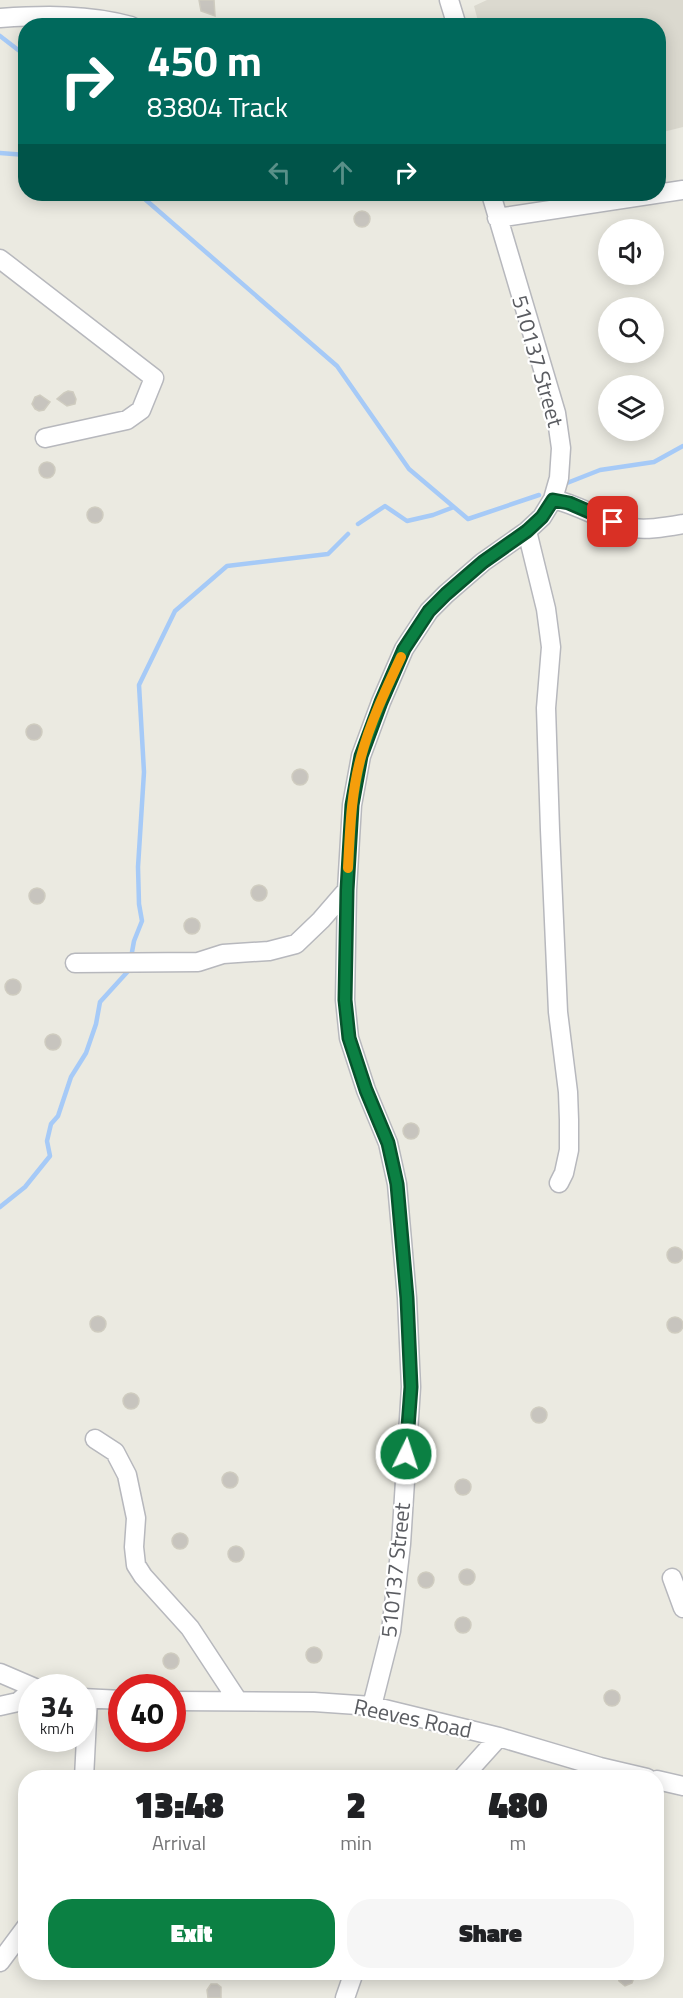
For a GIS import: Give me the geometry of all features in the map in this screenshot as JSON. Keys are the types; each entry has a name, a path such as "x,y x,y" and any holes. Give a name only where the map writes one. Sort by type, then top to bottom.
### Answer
{"street":[{"path":"449,0 455,18"},
{"path":"0,18 38,15 89,18"},
{"path":"666,193 683,190"},
{"name":"510137 Street","path":"372,1706 392,1620 401,1544 411,1387 407,1298 397,1184 388,1143 366,1090 349,1038 345,1000 347,890 352,805 361,756 404,649 429,611 446,594 483,562 527,531 542,517 553,500 559,478 561,448 556,413 493,201"},
{"path":"497,218 610,201"},
{"path":"0,259 154,378 141,410 127,420 45,438"},
{"path":"553,500 569,503 630,528 657,528 683,524"},
{"path":"527,531 546,609 551,647 546,708 549,819 558,1012 568,1092 569,1120 569,1150 564,1173 559,1183"},
{"path":"75,963 198,962 223,954 269,951 296,944 347,890"},
{"path":"95,1439 115,1452 127,1475 136,1518 134,1547 136,1565 190,1628 238,1701"},
{"path":"672,1578 683,1608"},
{"path":"0,1673 18,1681"},
{"name":"Reeves Road","path":"186,1701 314,1702 372,1706 499,1737 594,1770"},
{"path":"0,1706 18,1702"},
{"path":"469,1770 499,1737"},
{"path":"84,1752 84,1770"},
{"path":"664,1782 683,1786"},
{"path":"3,1954 18,1936"},
{"path":"345,1998 351,1980"}],"shaded area":[{"path":"487,0 683,0 683,127 666,131 666,18 477,18 474,6"}],"building":[{"path":"199,0 214,0 215,16 201,11"},
{"path":"362,211 370,219 362,227 354,219"},
{"path":"68,391 73,392 76,399 75,404 67,406 57,399"},
{"path":"40,395 50,402 44,410 39,411 32,404 35,397"},
{"path":"47,462 55,470 47,478 39,470"},
{"path":"95,507 103,515 95,523 87,515"},
{"path":"34,724 42,732 34,740 26,732"},
{"path":"300,769 308,777 300,785 292,777"},
{"path":"259,885 267,893 259,901 251,893"},
{"path":"37,888 45,896 37,904 29,896"},
{"path":"192,918 200,926 192,934 184,926"},
{"path":"13,979 21,987 13,995 5,987"},
{"path":"53,1034 61,1042 53,1050 45,1042"},
{"path":"411,1123 419,1131 411,1139 403,1131"},
{"path":"675,1247 683,1255 675,1263 667,1255"},
{"path":"98,1316 106,1324 98,1332 90,1324"},
{"path":"675,1317 683,1325 675,1333 667,1325"},
{"path":"131,1393 139,1401 131,1409 123,1401"},
{"path":"539,1407 547,1415 539,1423 531,1415"},
{"path":"230,1472 238,1480 230,1488 222,1480"},
{"path":"463,1479 471,1487 463,1495 455,1487"},
{"path":"180,1533 188,1541 180,1549 172,1541"},
{"path":"236,1546 244,1554 236,1562 228,1554"},
{"path":"467,1569 475,1577 467,1585 459,1577"},
{"path":"426,1572 434,1580 426,1588 418,1580"},
{"path":"463,1617 471,1625 463,1633 455,1625"},
{"path":"314,1647 322,1655 314,1663 306,1655"},
{"path":"171,1653 179,1661 171,1669 163,1661"},
{"path":"612,1690 620,1698 612,1706 604,1698"},
{"path":"619,1980 633,1980 625,1986"},
{"path":"211,1984 221,1987 221,1998 208,1998 207,1990"}],"waterway":[{"path":"0,36 18,50"},
{"path":"0,153 18,154"},
{"path":"147,201 337,366 409,469 468,519 539,495"},
{"path":"567,483 600,470 654,462 683,446"},
{"path":"358,524 385,506 407,521 454,507"},
{"path":"134,959 132,952 134,941 142,921 138,867 144,772 139,685 175,611 227,566 328,554 348,534"},
{"path":"0,1207 25,1187 50,1156 47,1141 51,1124 58,1116 71,1077 86,1053 96,1024 100,1002 130,969"}],"slow traffic":[{"path":"348,868 352,805 361,756 401,657"}],"route":[{"path":"406,1454 411,1387 407,1298 397,1184 388,1143 366,1090 349,1038 345,1000 347,890 352,805 361,756 404,649 429,611 446,594 483,562 527,531 542,517 553,500 569,503 613,522"}]}
